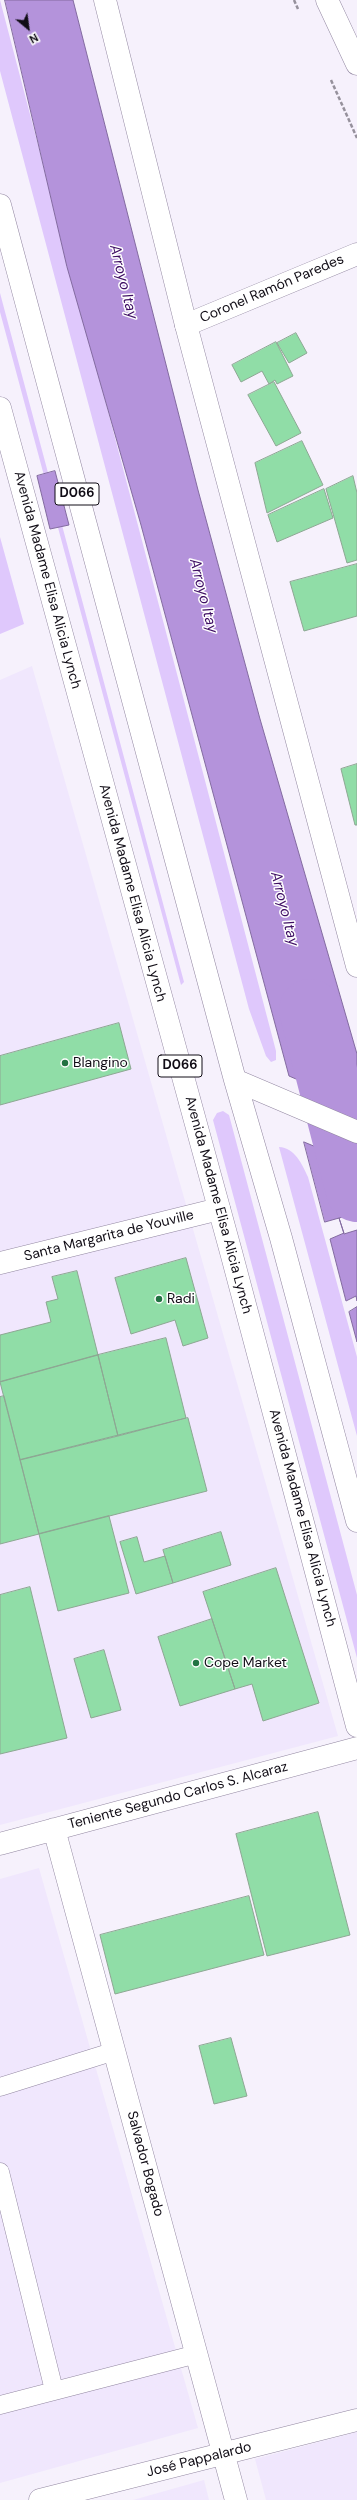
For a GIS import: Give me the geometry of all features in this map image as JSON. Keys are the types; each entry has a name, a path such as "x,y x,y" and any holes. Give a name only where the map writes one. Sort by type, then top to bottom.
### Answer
{"main road":[{"path":"105,0 186,325 357,966"},
{"path":"327,0 357,64"},
{"name":"D066","path":"0,205 234,1080 281,1238 357,1521"},
{"name":"Coronel Ramón Paredes","path":"186,325 357,254"},
{"name":"Avenida Madame Elisa Alicia Lynch","path":"0,408 219,1209 357,1726"},
{"path":"234,1080 357,1132"},
{"name":"Santa Margarita de Youville","path":"0,1263 219,1209"},
{"name":"Teniente Segundo Carlos S. Alcaraz","path":"0,1844 357,1748"},
{"name":"Salvador Bogado","path":"54,1829 236,2500"},
{"name":"José Pappalardo","path":"40,2500 357,2420"}],"lane":[{"path":"0,2087 115,2051"},
{"path":"0,2172 54,2390"},
{"path":"0,2405 197,2354"}],"shaded area":[{"path":"0,0 276,1051 276,1060 271,1062 266,1056 249,1009 0,71"},
{"path":"0,293 184,982 181,985 0,312"},
{"path":"0,537 24,624 0,634"},
{"path":"32,666 338,1736 0,1825 0,680"},
{"path":"223,1111 229,1115 357,1595 357,1658 213,1120 217,1113"},
{"path":"279,1147 285,1148 294,1154 308,1177 357,1357 357,1436"},
{"path":"39,1868 198,2428 0,2483 0,1879"},
{"path":"357,2432 357,2500 266,2500 255,2459"},
{"path":"204,2480 209,2500 133,2500"}],"water":[{"path":"5,0 73,0 198,490 260,719 357,1054 357,1105 289,1076 141,525 67,267"},
{"path":"55,471 69,525 50,529 37,476"},
{"path":"304,1142 357,1164 357,1213 325,1222"},
{"path":"357,1230 357,1301 356,1296 346,1301 330,1239 344,1233"},
{"path":"357,1307 357,1342 349,1312"}],"building":[{"path":"296,333 307,353 289,363 277,343"},
{"path":"276,342 293,376 277,384 275,380 269,384 262,371 241,382 232,365"},
{"path":"274,382 301,433 276,446 248,395"},
{"path":"302,441 323,485 267,513 255,463"},
{"path":"353,476 357,493 357,560 347,563 326,489"},
{"path":"324,489 333,518 277,542 268,515"},
{"path":"357,564 357,616 304,631 290,582"},
{"path":"357,764 357,825 355,825 341,769"},
{"name":"Blangino","path":"119,1023 131,1069 0,1105 0,1056"},
{"name":"Radi","path":"186,1258 208,1338 183,1346 175,1320 131,1334 115,1278"},
{"path":"77,1271 98,1355 0,1382 0,1335 51,1322 46,1302 58,1299 52,1277"},
{"path":"166,1338 186,1418 118,1436 98,1355"},
{"path":"98,1355 118,1436 20,1460 0,1382"},
{"path":"4,1396 39,1534 0,1544 0,1397"},
{"path":"188,1418 207,1491 39,1534 20,1460"},
{"path":"109,1516 129,1593 58,1611 39,1534"},
{"path":"221,1532 231,1565 173,1583 163,1550"},
{"path":"137,1537 144,1562 165,1556 173,1583 136,1594 120,1542"},
{"path":"276,1568 319,1703 263,1721 252,1684 235,1689 203,1592"},
{"path":"30,1587 67,1738 0,1754 0,1595"},
{"name":"Cope Market","path":"212,1619 235,1689 180,1706 158,1637"},
{"path":"104,1650 121,1710 91,1718 74,1659"},
{"path":"318,1812 350,1935 267,1956 236,1834"},
{"path":"249,1896 264,1955 115,1994 100,1935"},
{"path":"231,2038 247,2096 214,2104 199,2046"}],"waterway":[{"name":"Arroyo Itay","path":"310,1010 357,1191"}],"place":[{"name":"Blangino","path":"65,1063"},
{"name":"Radi","path":"159,1299"},
{"name":"Cope Market","path":"196,1663"}]}
